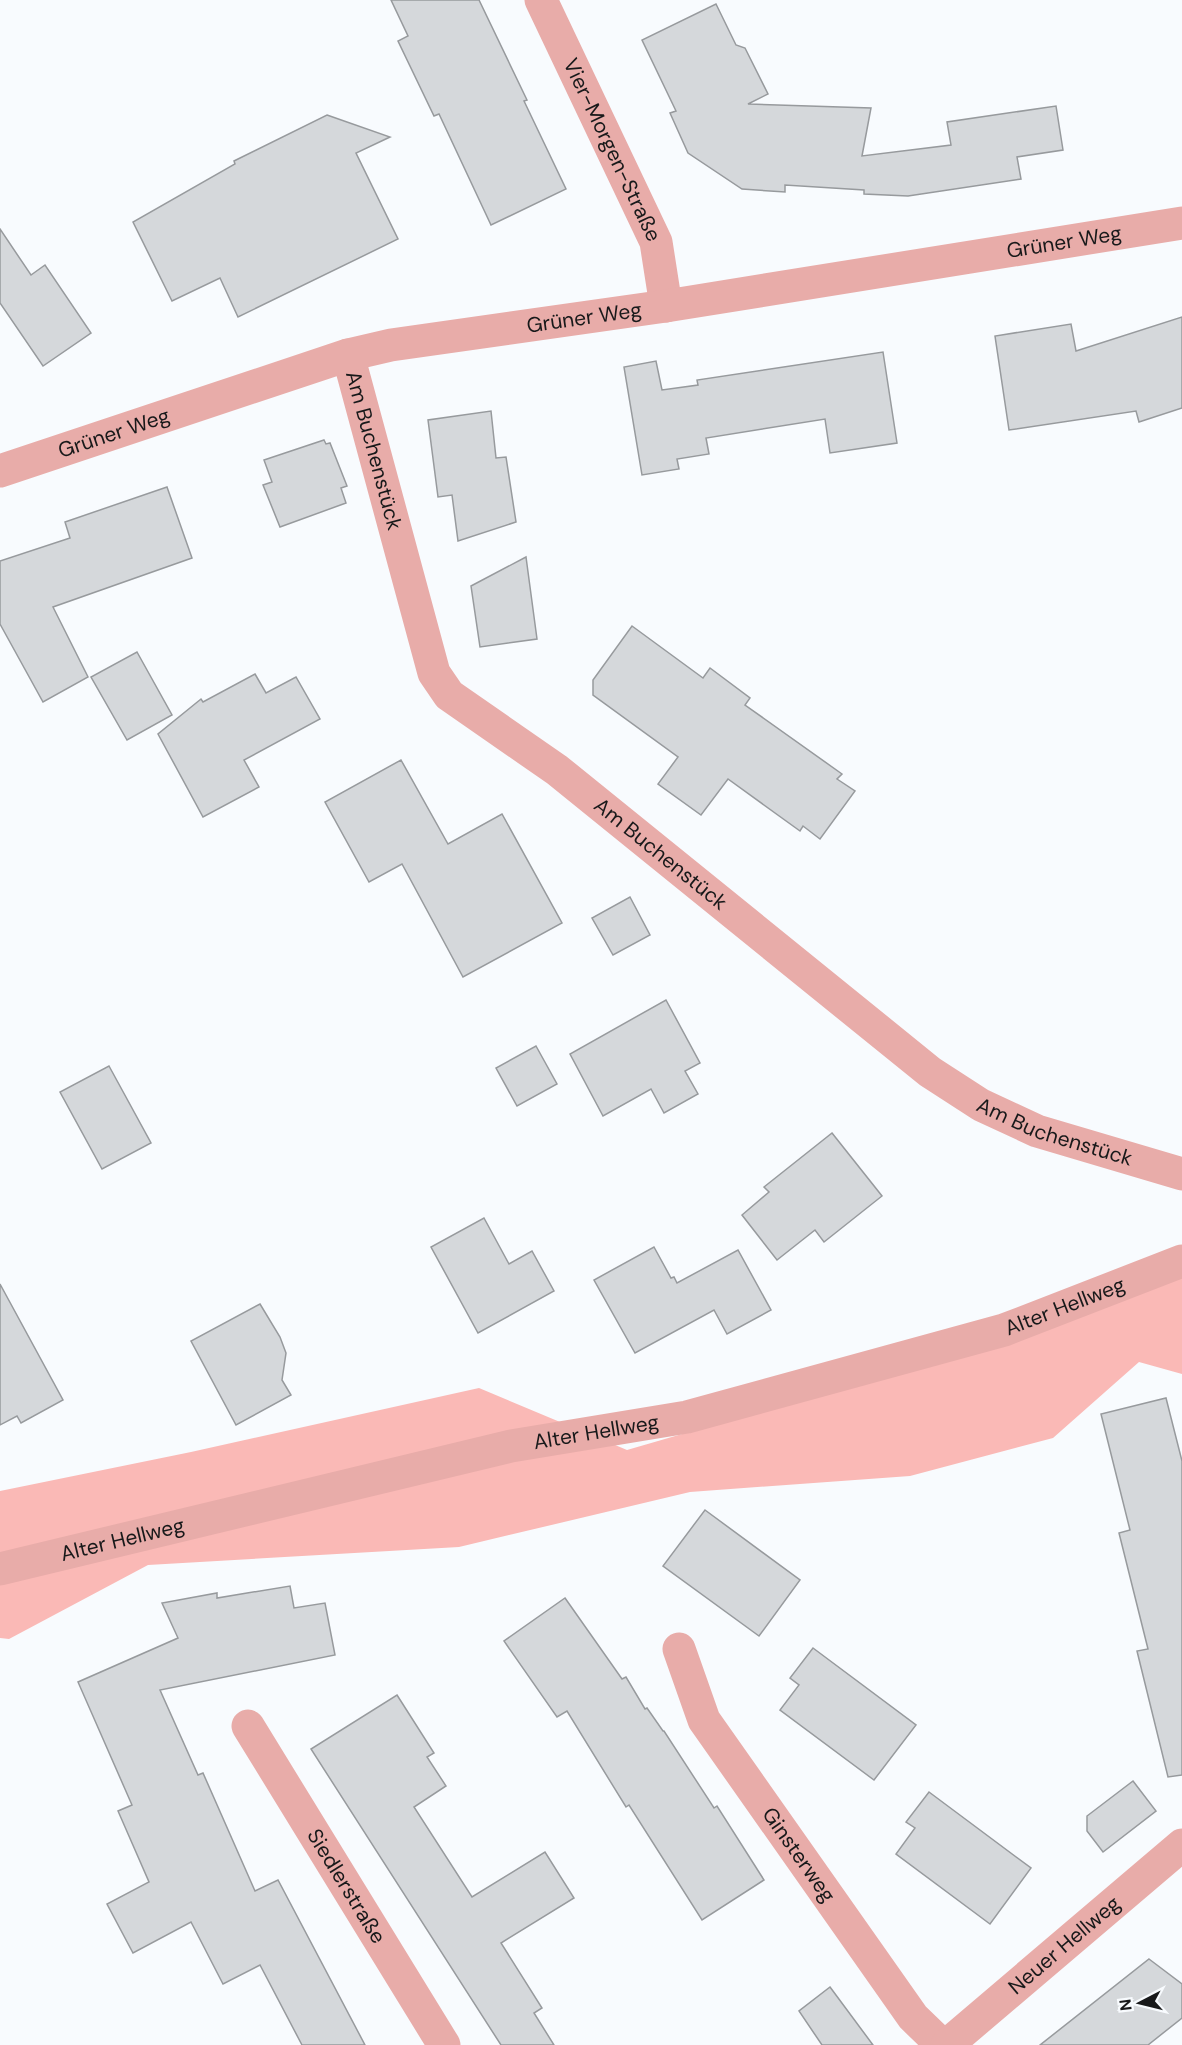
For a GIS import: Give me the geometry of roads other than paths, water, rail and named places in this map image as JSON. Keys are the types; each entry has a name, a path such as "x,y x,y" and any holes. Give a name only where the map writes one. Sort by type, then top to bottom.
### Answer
{"street":[{"name":"Vier-Morgen-Straße","path":"541,0 656,242 666,306"},
{"name":"Grüner Weg","path":"0,471 348,355 391,345 666,306 1182,223"},
{"name":"Am Buchenstück","path":"348,355 434,673 449,695 556,770 930,1072 981,1105 1037,1131 1182,1174"},
{"name":"Alter Hellweg","path":"0,1569 511,1446 687,1417 1004,1330 1182,1261"},
{"name":"Ginsterweg","path":"679,1649 704,1720 913,2017 944,2045"},
{"name":"Siedlerstraße","path":"248,1726 444,2045"},
{"name":"Neuer Hellweg","path":"944,2045 1182,1845"}]}
